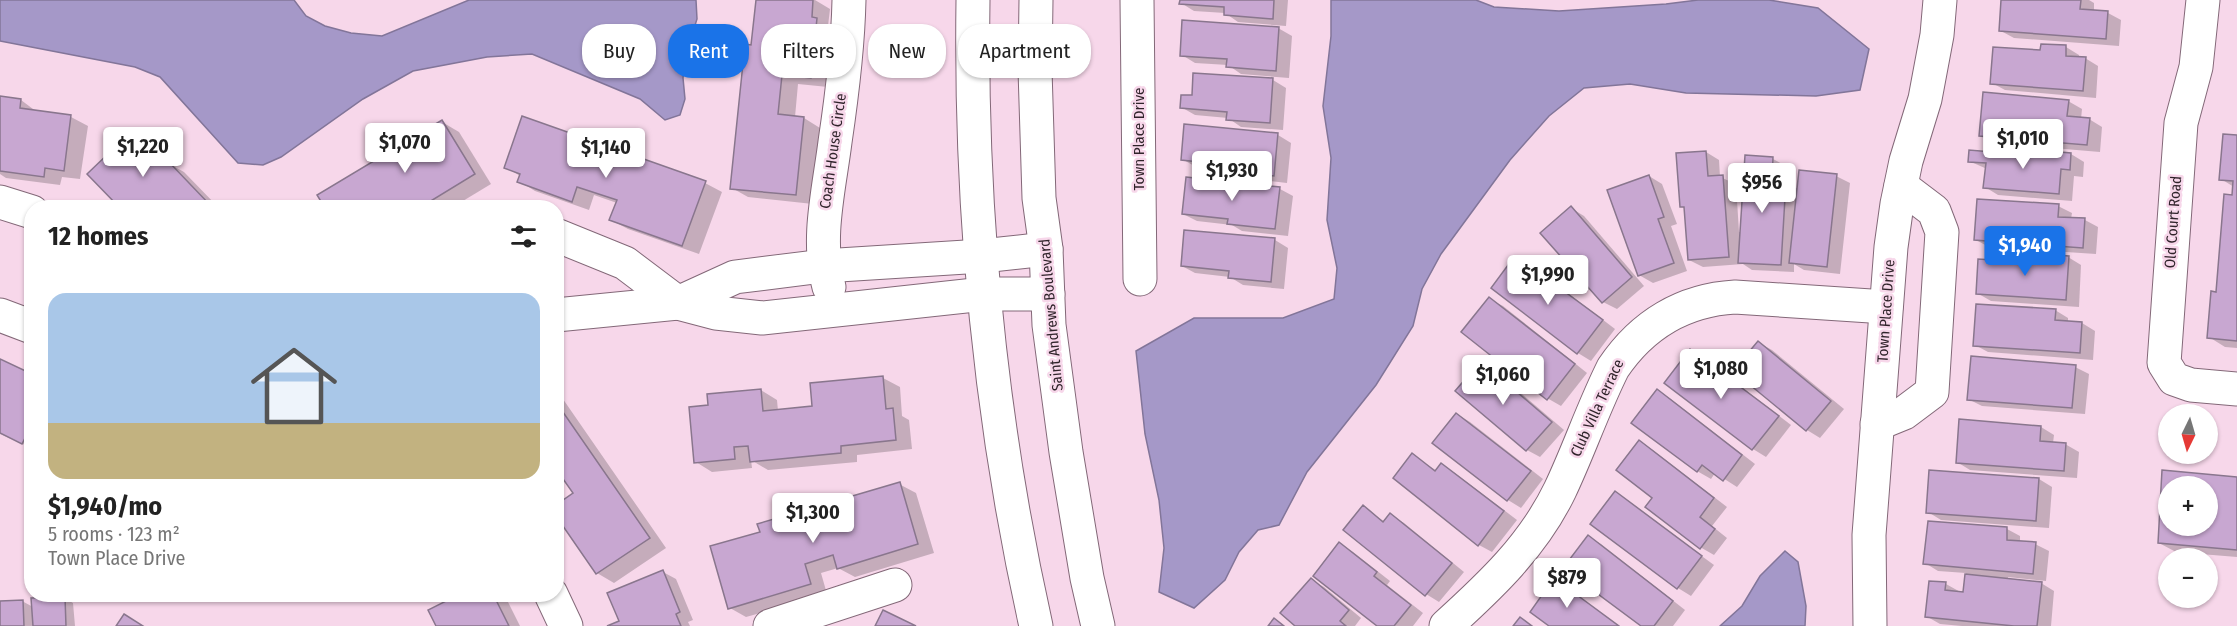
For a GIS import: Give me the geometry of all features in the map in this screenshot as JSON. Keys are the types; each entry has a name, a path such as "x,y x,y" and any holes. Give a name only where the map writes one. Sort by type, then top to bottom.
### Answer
{"street":[{"name":"Coach House Circle","path":"835,310 823,266 823,230 839,118 849,0"},
{"path":"973,0 976,194 984,294 1003,448 1024,573 1036,626"},
{"name":"Saint Andrews Boulevard","path":"1036,0 1035,70 1039,198 1046,249 1049,325 1066,452 1087,578 1098,626"},
{"name":"Town Place Drive","path":"1137,0 1140,279"},
{"name":"Town Place Drive","path":"1870,626 1869,535 1891,247 1901,186 1925,99 1937,34 1940,0"},
{"name":"Old Court Road","path":"2203,0 2196,67 2181,123 2164,363 2174,378 2191,385 2237,389"},
{"path":"1877,424 1904,413 1932,392 1942,232 1934,211 1901,186"},
{"path":"0,202 24,210"},
{"path":"564,238 625,263 678,303 716,313 762,318 984,294 1048,294"},
{"path":"564,314 678,303 735,277 823,266 982,256 1046,249"},
{"name":"Club Villa Terrace","path":"1446,626 1493,584 1536,531 1559,491 1613,368 1623,353 1649,327 1681,309 1716,298 1735,297 1886,307"},
{"path":"0,315 24,324"},
{"path":"770,626 829,616 895,585"},
{"path":"555,602 566,626"}],"shaded area":[{"path":"0,0 294,0 306,16 325,26 351,33 382,36 469,0 696,0 697,19 695,24 668,24 668,78 683,78 685,99 680,115 665,120 640,99 590,78 656,78 656,24 582,24 582,75 532,54 487,57 413,71 363,99 281,157 263,165 238,163 160,77 135,67 0,41"},
{"path":"1331,0 1476,0 1494,7 1559,11 1698,0 1769,0 1818,8 1869,49 1860,90 1816,96 1686,93 1630,84 1584,88 1549,116 1510,160 1441,254 1422,289 1413,326 1376,385 1307,472 1279,525 1258,530 1239,552 1225,580 1194,608 1159,592 1164,548 1159,500 1145,434 1136,351 1194,318 1283,318 1334,299 1337,268 1327,220 1331,158 1323,106 1331,36"},
{"path":"1785,551 1798,562 1806,606 1805,626 1720,626 1742,606 1760,576"}],"building":[{"path":"756,0 813,0 812,17 817,18 816,24 761,24 761,78 782,78 778,114 804,117 796,195 730,189 741,78 749,78 749,45 751,45"},
{"path":"1180,0 1274,0 1273,19 1224,15 1224,7 1179,4"},
{"path":"2001,0 2081,0 2080,9 2108,11 2106,39 1999,31"},
{"path":"1182,20 1279,27 1276,71 1226,67 1227,59 1180,56"},
{"path":"2041,44 2066,45 2066,56 2086,57 2083,91 1990,84 1993,47 2040,50"},
{"path":"1193,73 1273,78 1270,123 1226,120 1227,112 1180,108 1181,95 1192,95"},
{"path":"1983,92 2069,100 2067,116 2090,118 2087,145 1979,136"},
{"path":"0,96 21,99 20,108 71,115 64,171 45,168 44,177 0,171"},
{"path":"522,116 706,181 682,246 609,220 617,200 577,187 572,202 517,182 520,174 504,168"},
{"path":"442,120 475,174 432,200 320,200 317,195"},
{"path":"1184,124 1278,133 1274,176 1227,171 1227,165 1181,160"},
{"path":"133,130 164,163 167,160 205,200 112,200 87,174"},
{"path":"2223,134 2237,135 2237,341 2207,338 2211,291 2216,292 2224,194 2232,195 2233,181 2219,180"},
{"path":"2017,148 2071,153 2070,170 2061,169 2059,194 1983,188 1986,163 1968,162 1969,150 2016,154"},
{"path":"1706,151 1708,176 1723,175 1729,257 1688,260 1684,207 1680,207 1676,153"},
{"path":"1745,155 1773,157 1772,180 1786,181 1781,265 1738,263"},
{"path":"1799,170 1837,174 1827,267 1789,263"},
{"path":"1649,175 1664,217 1658,219 1674,263 1638,276 1607,190"},
{"path":"1186,177 1280,187 1275,229 1227,224 1228,219 1182,214"},
{"path":"1977,199 2059,204 2058,217 2085,218 2083,248 1974,240"},
{"path":"1571,206 1632,277 1602,303 1540,233"},
{"path":"1184,230 1275,238 1271,282 1228,278 1229,271 1181,266"},
{"path":"2026,253 2069,256 2066,300 1976,294 1978,259 2025,262"},
{"path":"1511,261 1533,278 1538,272 1603,320 1577,354 1491,288"},
{"path":"1489,297 1575,364 1547,400 1461,332"},
{"path":"1976,304 2056,309 2055,320 2082,322 2080,353 1973,346"},
{"path":"1758,341 1831,401 1806,431 1733,371"},
{"path":"1690,349 1779,416 1752,450 1664,383"},
{"path":"1971,356 2076,365 2072,408 1967,400"},
{"path":"0,359 24,370 24,440 22,444 0,433"},
{"path":"1481,361 1552,422 1526,451 1455,391"},
{"path":"883,376 886,409 893,408 896,440 841,446 841,453 750,462 748,446 734,447 735,459 694,463 689,407 708,405 707,394 761,389 763,411 812,406 810,383"},
{"path":"1657,389 1742,455 1723,481 1702,465 1697,472 1631,423"},
{"path":"1456,413 1531,471 1507,501 1432,443"},
{"path":"564,414 650,538 596,574 564,528 564,499 573,493 564,480"},
{"path":"1959,419 2041,426 2040,441 2066,443 2064,471 1956,463"},
{"path":"1639,440 1714,498 1700,517 1715,529 1700,549 1645,507 1652,498 1616,470"},
{"path":"1412,453 1435,471 1441,463 1504,511 1478,546 1393,478"},
{"path":"1929,470 2039,478 2036,521 1926,513"},
{"path":"2162,470 2237,477 2237,550 2158,543 2158,536 2218,536 2218,476 2162,476"},
{"path":"900,482 918,544 837,569 833,555 805,564 811,584 728,609 710,546 760,532 757,524"},
{"path":"1615,491 1702,556 1677,589 1590,524"},
{"path":"1363,505 1383,522 1390,513 1452,563 1425,596 1343,530"},
{"path":"1928,521 2007,527 2007,540 2036,542 2033,574 1923,564"},
{"path":"1588,535 1673,601 1654,626 1641,626 1563,568"},
{"path":"1339,542 1377,572 1374,576 1411,605 1394,626 1377,626 1313,576"},
{"path":"663,570 680,612 676,614 681,626 607,626 619,621 607,593"},
{"path":"1965,574 2042,582 2037,626 2014,626 1925,617 1929,581 1946,582 1945,590 1963,592"},
{"path":"1311,578 1349,610 1340,621 1346,626 1295,626 1280,613"},
{"path":"1554,578 1619,626 1549,626 1530,612"},
{"path":"23,600 24,626 0,626 0,601"},
{"path":"31,602 65,602 66,626 33,626"},
{"path":"444,602 497,602 509,626 436,626 428,610"},
{"path":"883,610 916,626 875,626"},
{"path":"124,614 143,626 116,626"},
{"path":"1520,617 1532,626 1513,626"},
{"path":"1274,618 1284,626 1268,626"}]}
